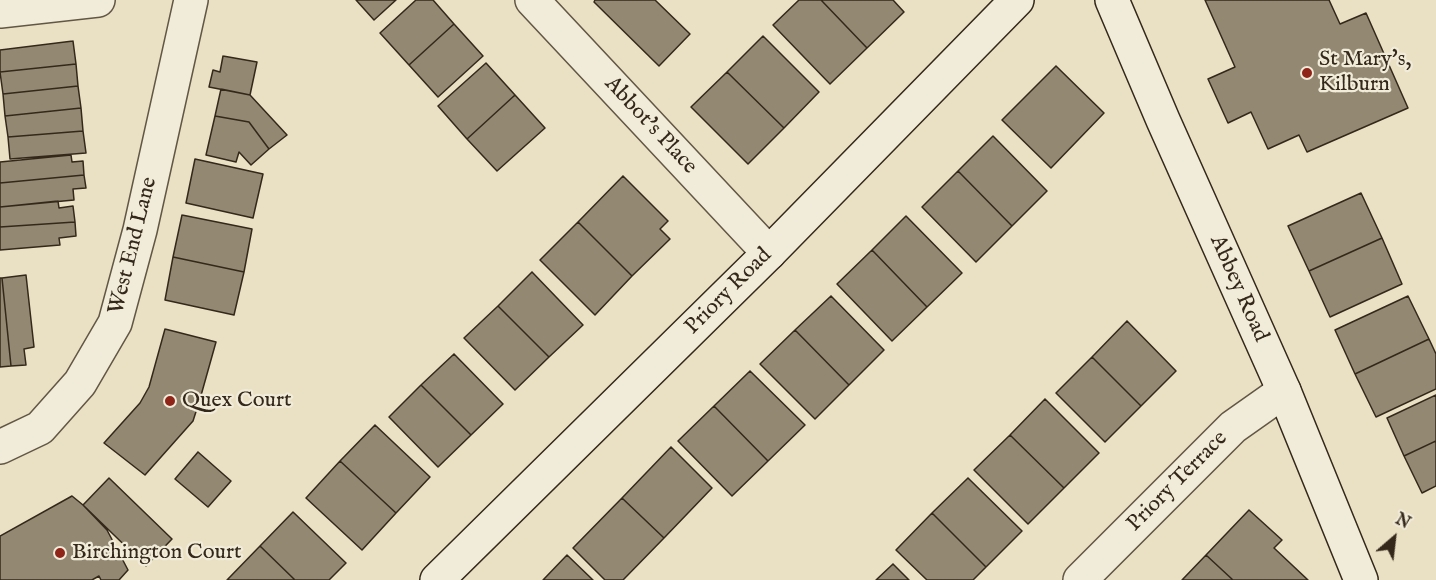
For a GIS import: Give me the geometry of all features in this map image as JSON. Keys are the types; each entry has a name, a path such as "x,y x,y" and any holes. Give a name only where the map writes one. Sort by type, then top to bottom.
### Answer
{"street":[{"path":"0,11 98,0"},
{"name":"West End Lane","path":"0,447 40,428 80,383 115,323 140,230 191,0"},
{"name":"Abbot's Place","path":"532,0 769,253"},
{"name":"Priory Road","path":"437,580 769,253 1017,0"},
{"name":"Abbey Road","path":"1112,0 1284,391 1361,580"},
{"name":"Priory Terrace","path":"1080,580 1233,427 1284,391"}],"building":[{"path":"356,0 396,0 374,20"},
{"path":"416,0 433,0 454,24 409,65 380,33"},
{"path":"595,0 655,0 690,34 659,66 594,2"},
{"path":"799,0 821,0 867,48 830,84 773,25"},
{"path":"821,0 893,0 904,12 867,48"},
{"name":"St Mary's, Kilburn","path":"1205,0 1329,0 1340,24 1366,13 1408,108 1307,152 1299,135 1268,149 1251,112 1228,123 1208,79 1235,67"},
{"path":"454,24 483,56 438,97 409,65"},
{"path":"763,36 819,92 784,128 727,72"},
{"path":"73,41 76,64 0,72 0,50"},
{"path":"223,56 257,62 250,95 209,87 213,70 220,72"},
{"path":"486,63 515,95 467,139 438,106"},
{"path":"76,64 78,86 3,94 0,72"},
{"path":"1056,66 1104,113 1051,168 1002,120"},
{"path":"727,72 784,128 748,164 691,107"},
{"path":"78,86 81,108 5,116 3,94"},
{"path":"221,89 250,95 287,135 269,149 249,122 215,116"},
{"path":"515,95 545,128 497,171 467,139"},
{"path":"81,108 83,131 8,137 5,116"},
{"path":"215,116 249,122 269,149 251,165 239,152 236,162 206,155"},
{"path":"83,131 86,153 10,159 8,137"},
{"path":"993,136 1047,191 1012,226 958,171"},
{"path":"71,155 72,162 83,161 84,175 0,183 0,162"},
{"path":"195,159 263,174 253,218 186,203"},
{"path":"958,171 1012,226 976,262 922,207"},
{"path":"84,175 86,188 73,189 74,200 0,207 0,183"},
{"path":"623,176 668,221 660,229 670,239 632,276 578,222"},
{"path":"1361,193 1382,238 1309,271 1288,226"},
{"path":"58,201 59,208 73,206 75,222 0,227 0,207"},
{"path":"182,215 252,229 244,272 173,257"},
{"path":"906,216 962,273 927,307 872,250"},
{"path":"75,222 76,236 59,238 60,245 0,250 0,227"},
{"path":"578,222 632,276 595,315 540,260"},
{"path":"1382,238 1402,284 1330,317 1309,271"},
{"path":"872,250 927,307 892,341 837,284"},
{"path":"173,257 244,272 234,315 165,300"},
{"path":"532,272 583,325 549,357 498,306"},
{"path":"26,275 34,347 24,349 26,365 11,366 2,278"},
{"path":"0,278 2,278 11,366 0,367"},
{"path":"831,296 884,350 849,385 795,330"},
{"path":"1408,296 1429,339 1355,374 1335,330"},
{"path":"498,306 549,357 515,390 464,338"},
{"path":"1127,321 1176,371 1141,406 1092,357"},
{"name":"Quex Court","path":"165,329 216,342 193,421 145,475 104,443 140,403 149,387"},
{"path":"795,330 849,385 815,419 760,364"},
{"path":"1429,339 1436,354 1436,389 1376,417 1355,374"},
{"path":"454,354 503,404 471,435 421,385"},
{"path":"1092,357 1141,406 1105,442 1056,393"},
{"path":"750,371 805,425 768,461 714,406"},
{"path":"421,385 471,435 438,467 389,417"},
{"path":"1436,395 1436,441 1404,456 1387,418"},
{"path":"1045,399 1099,453 1064,488 1010,435"},
{"path":"714,406 768,461 732,496 678,441"},
{"path":"375,425 430,477 396,513 340,461"},
{"path":"1010,435 1064,488 1028,524 974,470"},
{"path":"1436,441 1436,486 1422,493 1404,456"},
{"path":"671,447 712,488 664,538 622,498"},
{"path":"198,452 231,481 208,507 175,479"},
{"path":"340,461 396,513 362,550 306,498"},
{"path":"109,478 172,539 146,566 83,505"},
{"path":"968,478 1022,531 986,567 932,513"},
{"name":"Birchington Court","path":"72,496 107,530 128,570 119,580 101,580 99,576 92,580 0,580 0,536"},
{"path":"622,498 664,538 623,580 605,580 573,548"},
{"path":"1249,510 1282,540 1274,548 1308,580 1233,580 1206,555"},
{"path":"293,512 346,563 329,580 295,580 260,546"},
{"path":"932,513 986,567 973,580 927,580 896,550"},
{"path":"260,546 295,580 227,580"},
{"path":"567,555 593,580 543,580"},
{"path":"1206,555 1233,580 1182,580"},
{"path":"893,564 909,580 876,580"}],"place":[{"name":"St Mary's, Kilburn","path":"1307,73"},
{"name":"Quex Court","path":"170,401"},
{"name":"Birchington Court","path":"60,553"}]}
